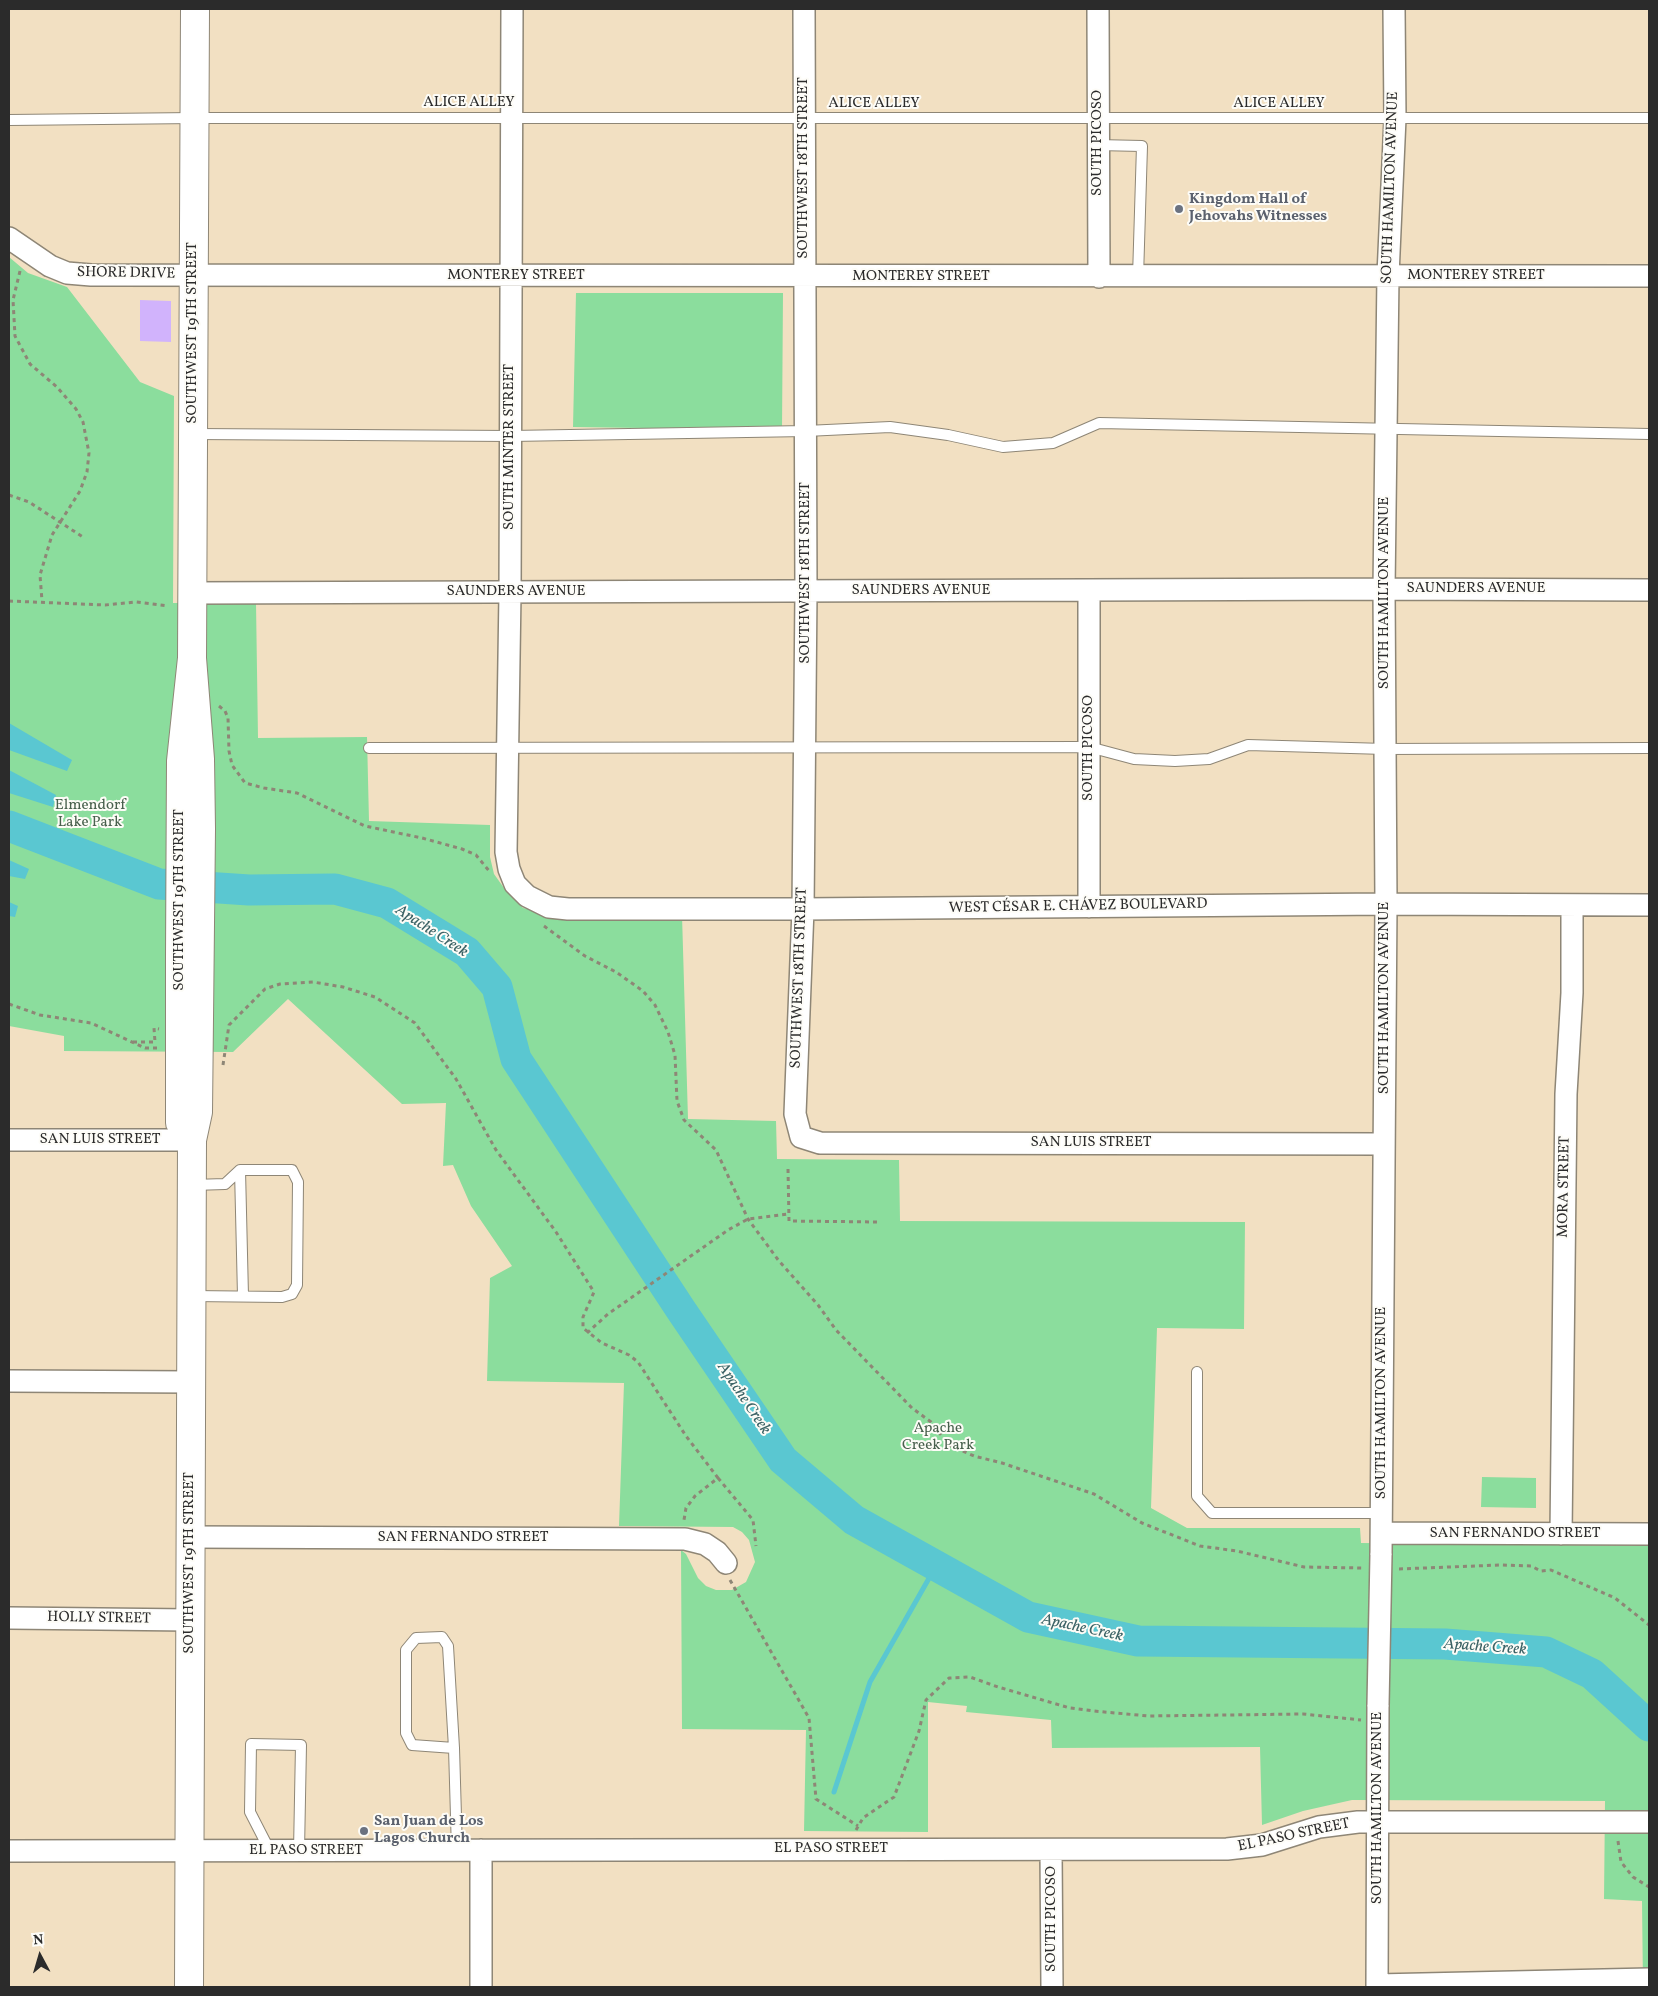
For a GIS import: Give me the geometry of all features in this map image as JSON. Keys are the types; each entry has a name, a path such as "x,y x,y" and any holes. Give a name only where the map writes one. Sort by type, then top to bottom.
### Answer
{"street":[{"name":"SOUTHWEST 19TH STREET","path":"189,1987 192,1140 198,1112 189,956 191,830 200,759 192,658 194,9"},
{"name":"SOUTH MINTER STREET","path":"512,9 510,593 506,852 509,869 515,884"},
{"name":"SOUTHWEST 18TH STREET","path":"801,1137 795,1114 803,909 805,749 804,9"},
{"name":"SOUTH PICOSO","path":"1098,9 1099,277"},
{"name":"SOUTH HAMILTON AVENUE","path":"1377,1986 1386,904 1384,589 1388,275 1395,118 1394,9"},
{"name":"SHORE DRIVE","path":"9,238 50,266 67,273 193,276"},
{"name":"MONTEREY STREET","path":"193,276 1649,276"},
{"name":"SAUNDERS AVENUE","path":"192,593 1384,589 1649,590"},
{"name":"SOUTH PICOSO","path":"1089,590 1089,907"},
{"name":"WEST CÉSAR E. CHÁVEZ BOULEVARD","path":"515,884 527,896 548,907 803,909 1386,904 1649,905"},
{"name":"MORA STREET","path":"1561,1534 1566,1094 1572,993 1572,905"},
{"name":"SAN LUIS STREET","path":"801,1137 820,1143 1384,1144"},
{"name":"SAN LUIS STREET","path":"9,1140 192,1140"},
{"path":"9,1381 191,1382"},
{"name":"SAN FERNANDO STREET","path":"1382,1523 1561,1534 1649,1534"},
{"name":"SAN FERNANDO STREET","path":"190,1537 685,1539 705,1544 717,1552 726,1564"},
{"name":"HOLLY STREET","path":"9,1618 190,1620"},
{"name":"EL PASO STREET","path":"9,1851 1227,1849 1262,1845 1319,1828 1377,1822 1647,1822"},
{"path":"480,1850 481,1987"},
{"name":"SOUTH PICOSO","path":"1052,1850 1052,1987"},
{"path":"1377,1986 1496,1985 1649,1979"}],"lane":[{"name":"ALICE ALLEY","path":"9,120 195,118 1098,120 1649,118"},
{"path":"1098,144 1142,146 1138,277"},
{"path":"193,434 511,436 806,431 890,427 948,435 1003,447 1054,443 1099,423 1649,434"},
{"path":"369,748 805,749 1090,746 1134,759 1175,760 1209,759 1248,745 1385,749 1649,748"},
{"path":"191,1296 282,1297 292,1294 297,1285 298,1182 292,1170 240,1170 224,1184 192,1185"},
{"path":"240,1170 243,1296"},
{"path":"1197,1372 1197,1496 1212,1513 1382,1523"},
{"path":"454,1748 412,1745 406,1733 406,1650 416,1638 442,1637 448,1646 454,1748 457,1850"},
{"path":"270,1851 250,1812 251,1744 300,1745 299,1851"}],"path":[{"path":"20,271 12,300 15,336 30,364 57,387 76,409 87,438 89,453 87,472 80,491 52,535 40,575 42,601"},
{"path":"9,495 28,502 83,537"},
{"path":"9,601 15,603 42,601 105,605 136,602 168,606"},
{"path":"210,704 220,706 228,718 229,751 232,766 245,783 297,793 365,826 462,849 476,855 492,878"},
{"path":"539,922 568,946 616,972 643,991 655,1005 668,1032 675,1055 678,1101 684,1120 716,1150 748,1219 779,1261 818,1305 823,1315 836,1330 912,1408 931,1422 949,1445 974,1456 1002,1463 1094,1494 1142,1523 1200,1546 1237,1551 1304,1567 1382,1564 1531,1566 1541,1571 1551,1570 1614,1598 1649,1625"},
{"path":"222,1074 229,1025 265,989 280,984 321,984 343,987 375,997 399,1010 415,1023 456,1079 496,1150 556,1232 594,1292 583,1317 583,1328 587,1333 638,1362 686,1436 752,1520 756,1546"},
{"path":"9,1004 40,1015 91,1023 145,1048 168,1048"},
{"path":"132,1042 154,1042 154,1028 159,1028 160,1048"},
{"path":"788,1169 789,1221 880,1222"},
{"path":"587,1333 608,1314 728,1230 748,1219 789,1214"},
{"path":"684,1524 686,1508 695,1496 718,1478"},
{"path":"726,1564 730,1579 809,1718 816,1799 858,1826"},
{"path":"849,1850 863,1818 894,1797 919,1730 926,1700 949,1678 960,1676 1070,1708 1167,1717 1378,1713"},
{"path":"1617,1836 1621,1862 1633,1878 1649,1887"}],"green space":[{"name":"Apache Creek Park","path":"9,257 28,273 67,287 140,382 174,396 173,603 256,603 258,738 367,737 369,821 490,825 490,857 494,874 523,908 547,913 682,915 688,1119 776,1121 777,1159 899,1160 900,1221 1245,1222 1244,1329 1157,1328 1151,1508 1187,1528 1360,1528 1361,1543 1649,1546 1649,1987 1643,1987 1642,1901 1604,1899 1605,1801 1352,1800 1303,1811 1262,1825 1260,1747 1052,1748 1051,1720 966,1712 967,1706 928,1702 928,1832 804,1831 806,1730 682,1729 681,1550 686,1554 698,1578 706,1586 716,1590 732,1590 746,1582 755,1562 749,1540 742,1532 733,1527 619,1526 624,1383 487,1381 490,1278 512,1266 471,1206 453,1165 443,1166 446,1103 402,1104 288,999 233,1052 64,1051 64,1036 9,1026"},
{"path":"576,293 783,293 782,430 573,427"},
{"path":"1482,1477 1536,1478 1536,1508 1481,1507"}],"water":[{"path":"9,723 72,760 67,771 9,750"},
{"path":"9,770 56,795 53,807 9,793"},
{"path":"9,816 41,832 37,843 9,835"},
{"path":"9,860 29,869 25,879 9,876"},
{"path":"9,902 18,906 15,917 9,916"}],"building":[{"path":"140,300 171,301 171,342 140,341"}],"waterway":[{"name":"Apache Creek","path":"9,826 159,884 249,890 335,889 387,903 467,952 497,987 516,1059 681,1310 783,1460 854,1520 1028,1617 1138,1641 1445,1644 1546,1652 1592,1674 1649,1726"},
{"path":"834,1792 870,1682 936,1566"}],"place":[{"name":"Kingdom Hall of Jehovahs Witnesses","path":"1179,209"},
{"name":"San Juan de Los Lagos Church","path":"364,1831"}],"park label":[{"name":"Elmendorf Lake Park","path":"90,814"}]}
